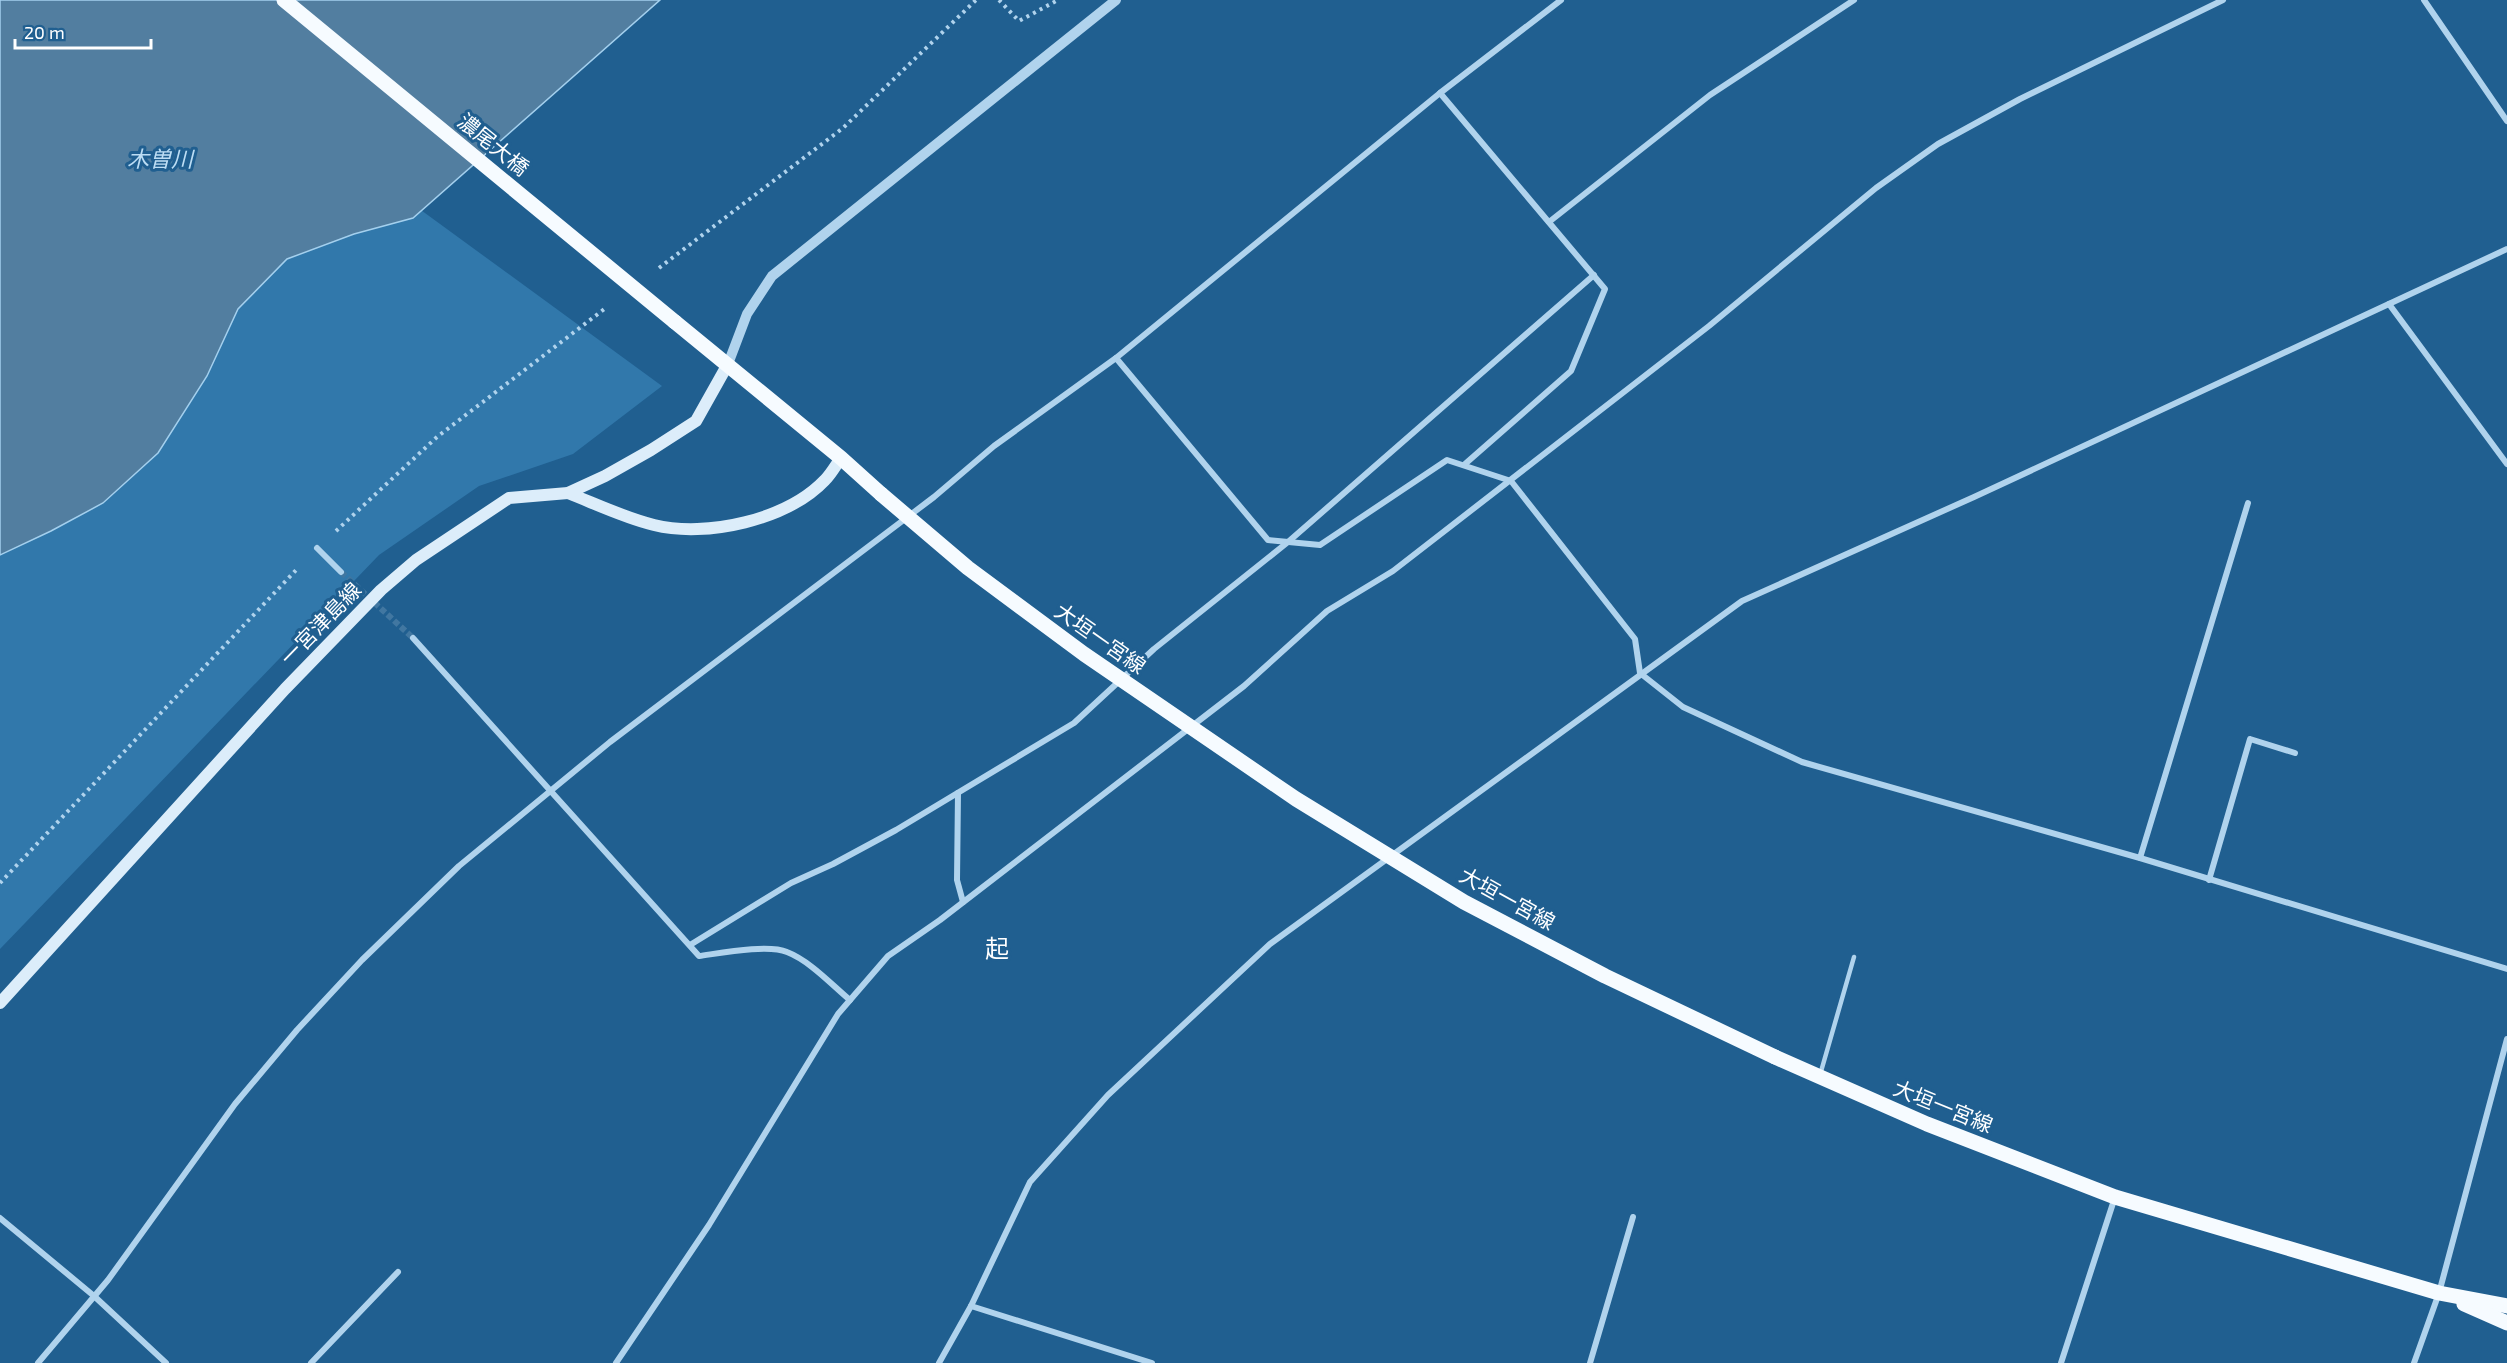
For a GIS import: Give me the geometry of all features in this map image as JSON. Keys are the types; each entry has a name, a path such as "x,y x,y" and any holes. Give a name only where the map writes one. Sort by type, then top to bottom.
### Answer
{"main road":[{"name":"濃尾大橋","path":"284,0 675,322"},
{"name":"大垣一宮線","path":"675,322 841,458 968,568 1084,654 1296,799 1464,902 1605,976 1775,1057 1927,1124 2115,1197 2439,1293 2507,1306"},
{"name":"一宮津島線","path":"0,1004 285,689 381,590 416,560 509,498 568,493 605,477 696,421 728,364"},
{"path":"568,493 655,526 709,530 740,524 780,511 826,480 841,458"},
{"name":"大垣一宮線","path":"2439,1293 2507,1323"}],"street":[{"path":"728,364 747,314 772,276 1116,0"},
{"path":"38,1363 94,1296 165,1203 235,1104 297,1030 362,960 459,866 550,789 934,497 994,446 1116,357 1440,93 1561,0"},
{"path":"1549,222 1710,94 1854,0"},
{"path":"616,1363 709,1225 838,1014 888,956 963,902 1245,686 1327,610 1393,571 1511,481 1709,326 1876,188 1938,144 2020,99 2223,0"},
{"path":"2424,0 2507,121"},
{"path":"1440,93 1605,289 1571,371 1465,464"},
{"path":"939,1363 971,1306 1030,1182 1116,1087 1270,944 1640,673 1742,601 1974,497 2507,249"},
{"path":"690,945 791,882 851,854 1074,723 1154,649 1288,542 1594,275"},
{"path":"2389,304 2507,464"},
{"path":"1116,357 1268,540 1320,545 1447,460 1465,464 1511,481 1635,639 1640,673 1683,707 1802,762 2140,858 2507,969"},
{"path":"2140,858 2248,503"},
{"path":"317,548 341,572"},
{"path":"413,638 699,956 746,949 786,951 810,966 850,1000"},
{"path":"2210,879 2250,739 2295,753"},
{"path":"958,792 957,880 963,902"},
{"path":"2414,1363 2439,1293 2507,1039"},
{"path":"2061,1363 2115,1197"},
{"path":"1590,1363 1633,1217"},
{"path":"0,1218 94,1296 166,1363"},
{"path":"311,1363 398,1272"},
{"path":"971,1306 1152,1363"}],"lane":[{"path":"1820,1077 1854,957"}],"path":[{"path":"654,271 843,128 976,0"},
{"path":"999,0 1019,21 1058,0"},
{"path":"0,883 317,548 437,437 616,300"}],"shaded area":[{"path":"414,205 662,386 573,454 479,486 379,555 0,949 0,530 279,258"}],"water":[{"name":"木曽川","path":"0,0 660,0 413,218 354,234 287,259 238,309 207,376 158,453 103,503 0,555"}],"tunnel":[{"path":"341,572 413,638"}],"district":[{"name":"起","path":"997,949"}]}
